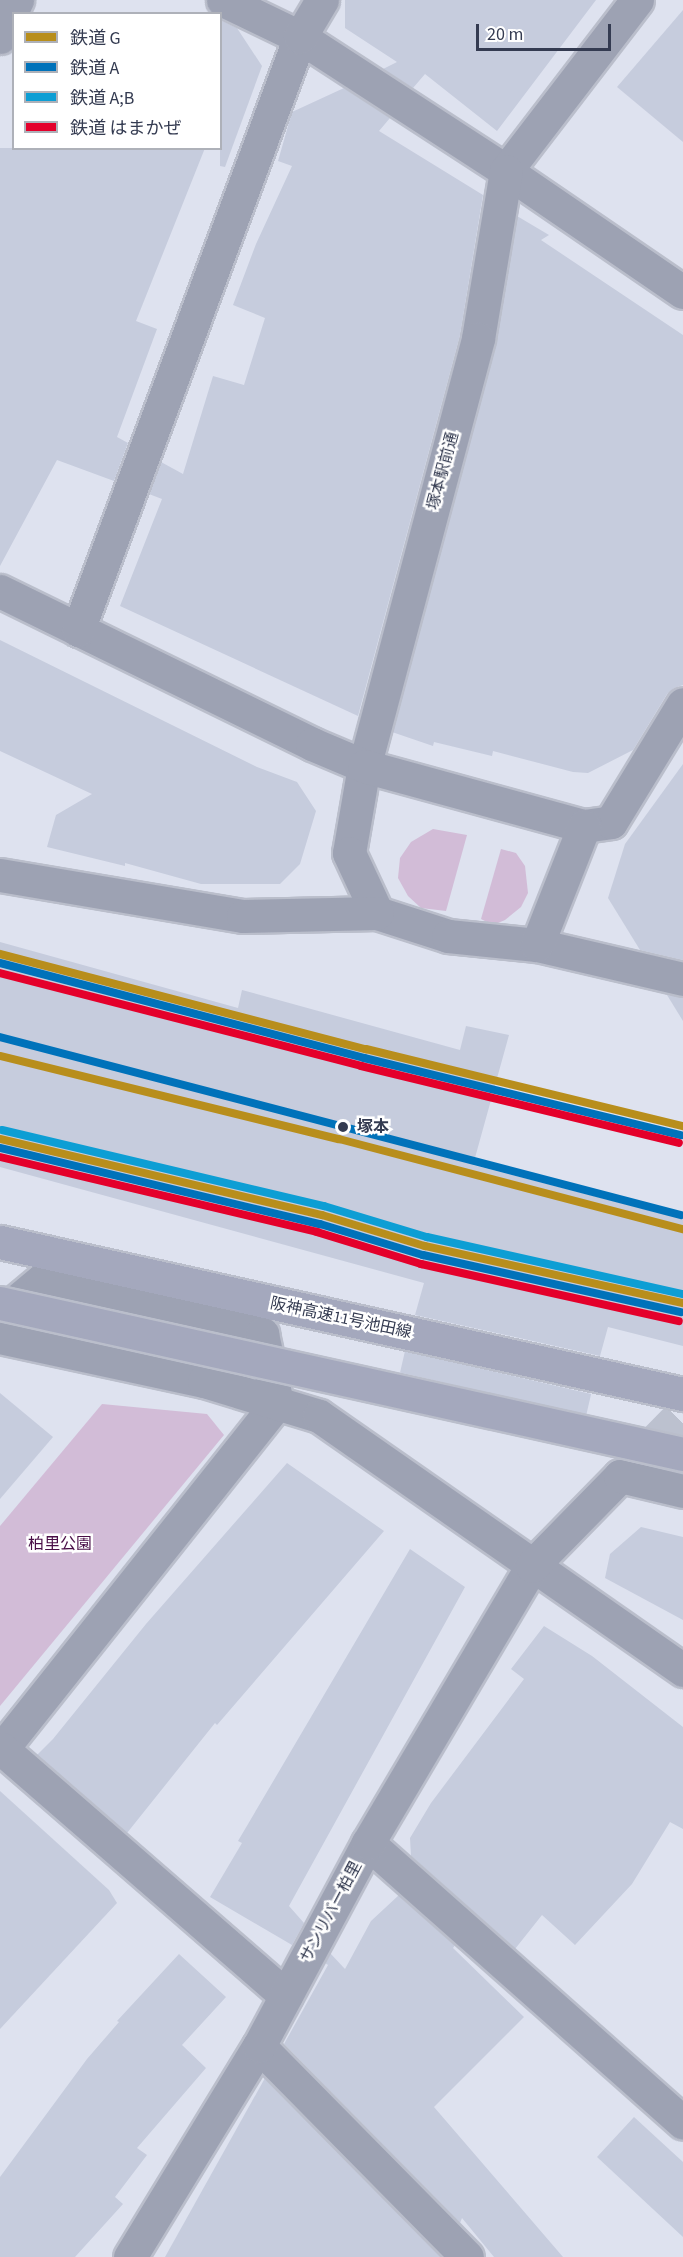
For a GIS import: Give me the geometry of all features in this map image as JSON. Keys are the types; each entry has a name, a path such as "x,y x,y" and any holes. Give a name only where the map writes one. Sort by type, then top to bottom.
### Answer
{"highway":[{"name":"阪神高速11号池田線","path":"0,1242 683,1394"},
{"path":"0,1303 683,1454"}],"street":[{"path":"0,37 17,0"},
{"path":"223,0 300,38 506,171 683,292"},
{"path":"78,630 300,38 322,0"},
{"path":"506,171 637,0"},
{"name":"塚本駅前通","path":"377,913 349,853 364,766 478,339 506,171"},
{"path":"0,591 312,744 364,766 584,826 611,822 683,705"},
{"path":"537,945 584,826"},
{"path":"0,874 243,916 377,913 448,936 537,945 683,979"},
{"path":"0,1315 42,1280 262,1334 277,1403"},
{"path":"0,1337 204,1381 319,1416 683,1670"},
{"path":"277,1403 2,1749 286,1996"},
{"name":"サンリバー柏里","path":"130,2257 259,2046 368,1843 532,1566 621,1476 683,1491"},
{"path":"368,1843 683,2123"},
{"path":"259,2046 467,2257"}],"green space":[{"path":"433,829 467,835 446,911 421,908 408,896 398,878 400,858 411,842"},
{"path":"501,849 516,853 525,866 528,893 521,907 505,920 493,925 481,919"},
{"name":"柏里公園","path":"102,1404 207,1414 224,1435 0,1706 0,1526"}],"building":[{"path":"345,0 596,0 497,131 425,74 413,88 383,69 397,62 345,28"},
{"path":"683,10 683,142 617,87"},
{"path":"222,21 237,28 262,66 225,167 220,166"},
{"path":"344,88 390,118 379,131 483,195 460,335 358,716 120,606 162,499 149,494 161,462 183,474 213,376 244,385 265,318 233,305 256,244 292,166 278,161 292,112"},
{"path":"0,148 12,148 12,150 204,150 136,321 157,329 117,437 128,443 114,481 57,460 0,566"},
{"path":"517,216 549,235 541,240 683,335 683,685 667,694 633,750 588,773 573,772 493,751 492,756 434,742 433,746 392,732 496,344"},
{"path":"0,640 257,767 297,782 316,811 300,864 280,884 201,884 125,863 125,866 47,847 56,815 92,794 0,751"},
{"path":"683,764 683,960 640,950 608,898 625,844"},
{"path":"0,942 238,1008 242,990 460,1050 466,1026 509,1035 473,1165 683,1219 683,1346 608,1327 600,1356 415,1315 424,1283 0,1167"},
{"path":"667,995 683,997 683,1021"},
{"path":"405,1351 591,1394 586,1415 400,1372"},
{"path":"0,1393 53,1437 0,1499"},
{"path":"287,1463 384,1531 217,1725 215,1723 127,1833 37,1755 53,1739 146,1624"},
{"path":"641,1527 683,1537 683,1620 605,1578 610,1554"},
{"path":"410,1549 465,1587 289,1906 304,1923 292,1945 210,1897 242,1843 238,1841"},
{"path":"544,1626 592,1656 683,1727 683,1829 670,1822 632,1884 575,1945 542,1915 515,1949 411,1856 410,1838 431,1803 524,1679 511,1669"},
{"path":"0,1791 109,1890 117,1903 0,2029"},
{"path":"399,1895 455,1945 453,1948 524,2017 434,2107 563,2257 494,2257 462,2218 460,2223 284,2044 328,1965 325,1963 330,1953 345,1969 371,1921"},
{"path":"179,1954 226,1997 182,2045 206,2068 137,2148 147,2155 115,2197 123,2204 75,2257 0,2257 0,2177 87,2059 119,2022 117,2021"},
{"path":"265,2078 441,2257 165,2257"},
{"path":"634,2117 683,2162 683,2237 597,2157"}],"tunnel":[{"path":"620,1476 683,1412"}],"rail line":[{"name":"G","path":"0,954 366,1049 683,1126"},
{"name":"A","path":"0,963 364,1058 681,1135"},
{"name":"はまかぜ","path":"0,973 361,1066 679,1143"},
{"name":"A","path":"0,1037 681,1215"},
{"name":"G","path":"0,1056 339,1139 683,1229"},
{"name":"A;B","path":"2,1130 324,1206 427,1237 683,1294"},
{"name":"G","path":"0,1139 322,1215 425,1246 683,1303"},
{"name":"A","path":"0,1148 320,1224 423,1255 681,1312"},
{"name":"はまかぜ","path":"0,1157 317,1232 421,1264 679,1321"}],"place":[{"name":"塚本","path":"343,1127"}]}
